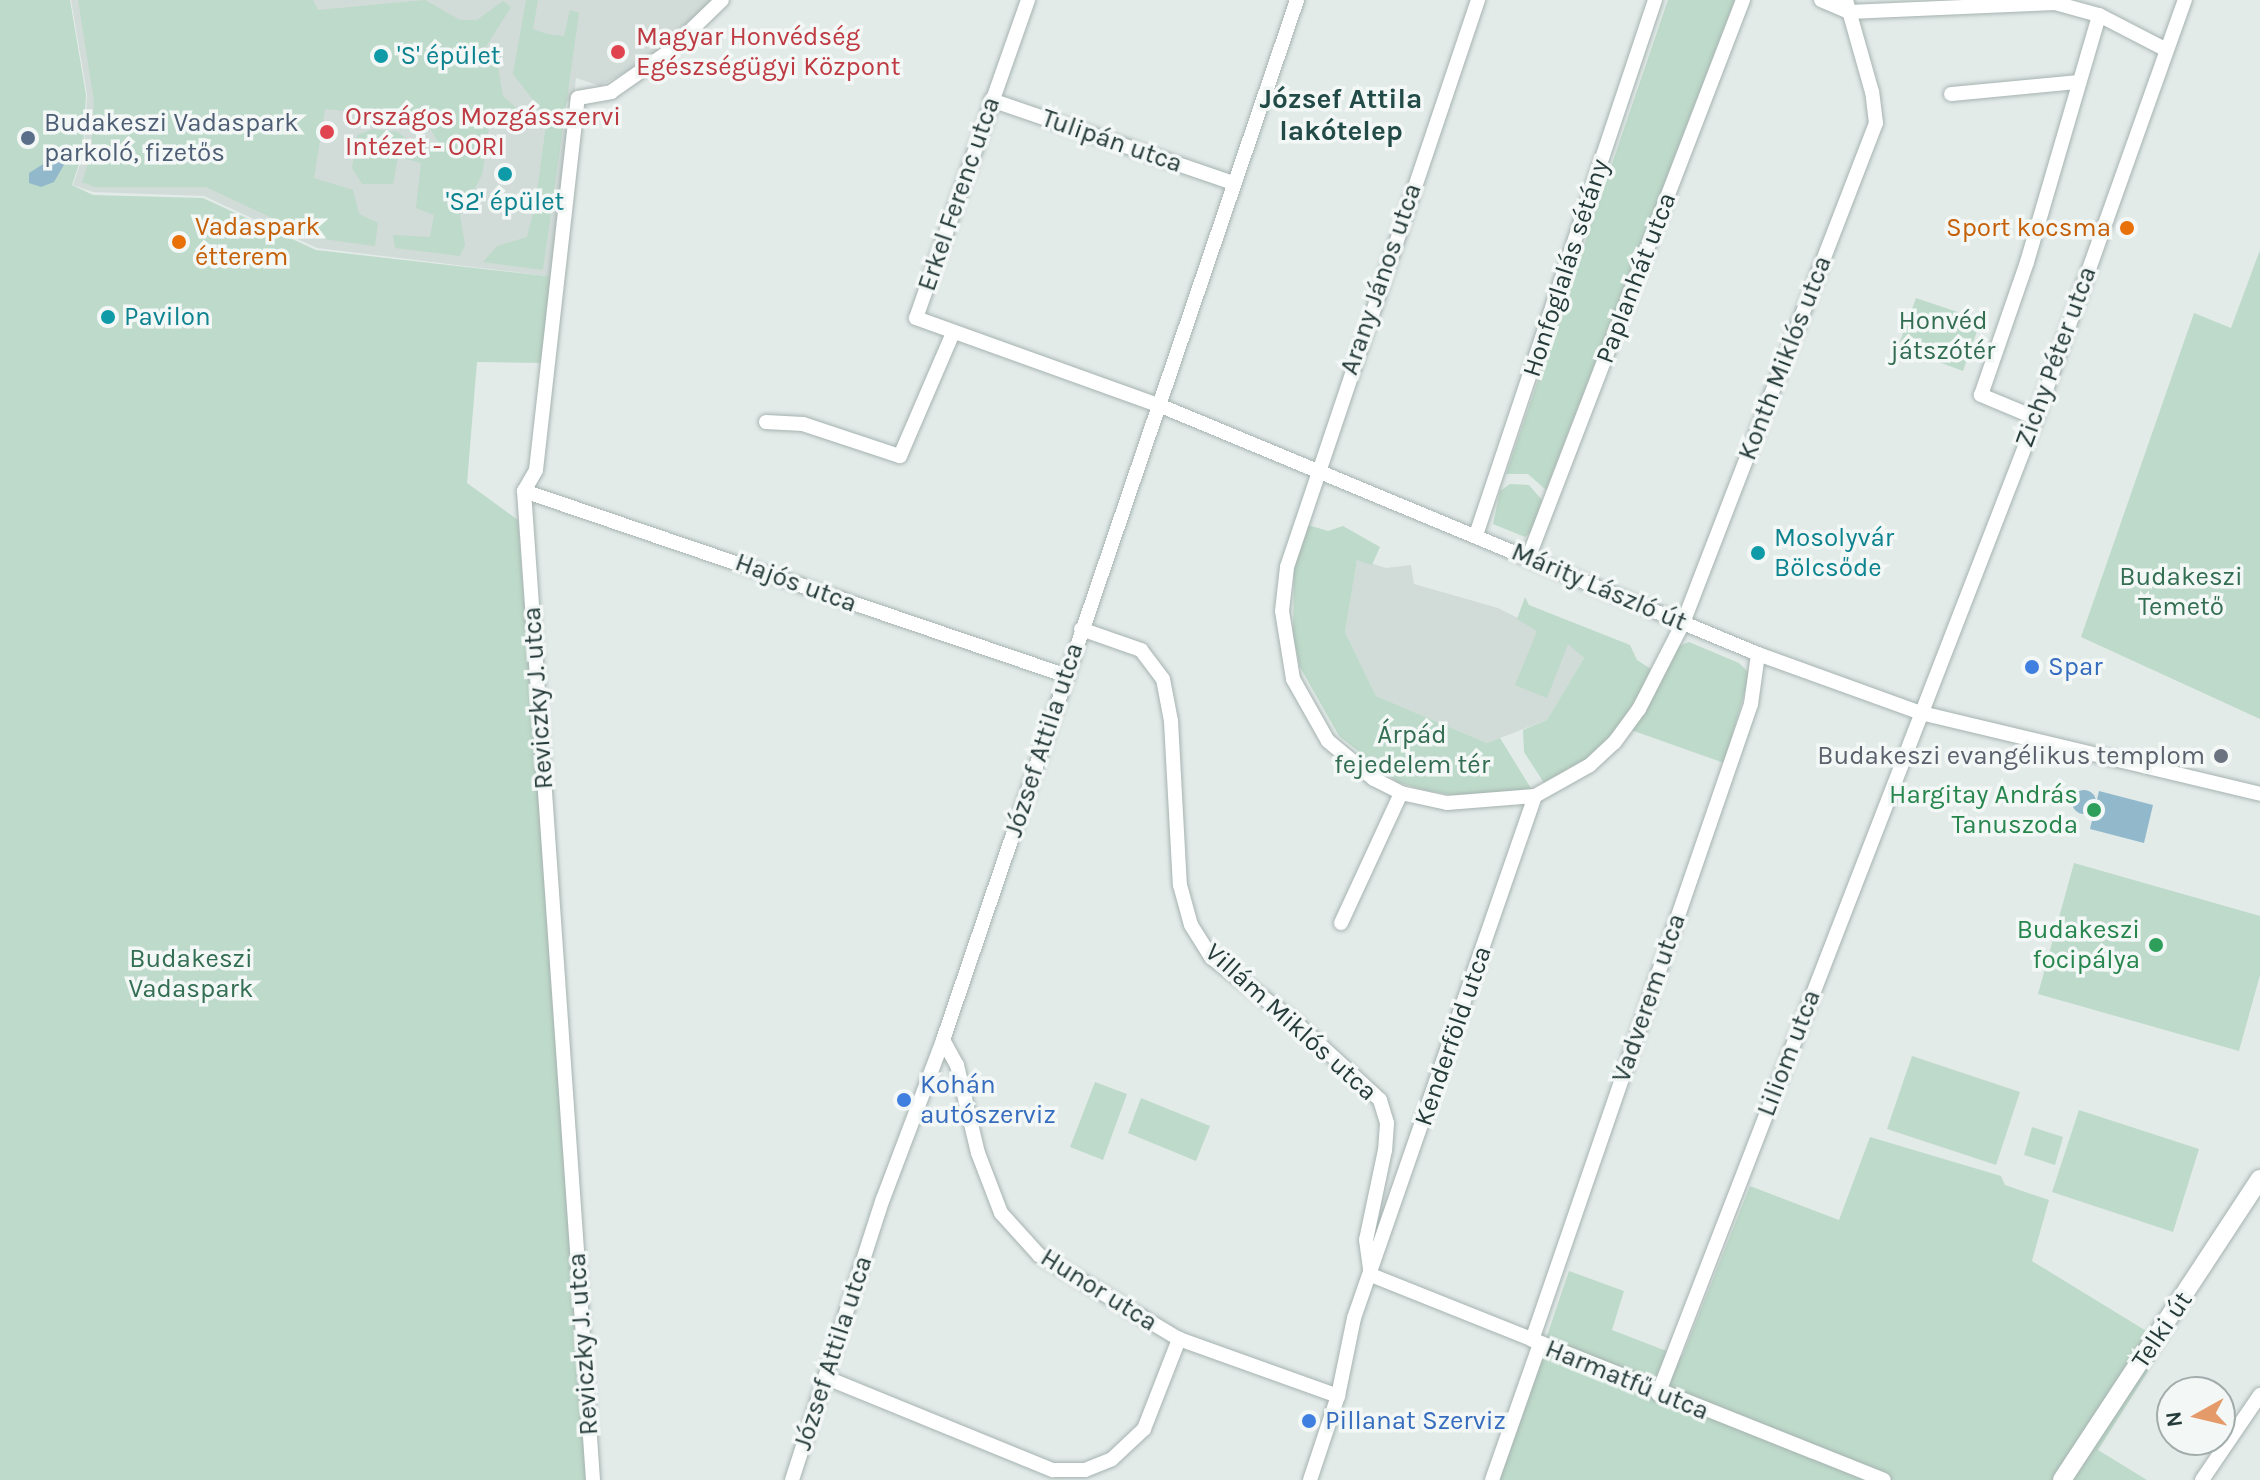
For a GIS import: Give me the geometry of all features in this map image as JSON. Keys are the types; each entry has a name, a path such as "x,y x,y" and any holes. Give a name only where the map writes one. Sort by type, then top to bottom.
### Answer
{"main road":[{"name":"Telki út","path":"2062,1480 2260,1179"}],"street":[{"name":"Reviczky J. utca","path":"593,1480 524,491 536,470 578,98 611,92 667,53 714,14 722,0"},
{"name":"Erkel Ferenc utca","path":"953,333 916,318 1028,0"},
{"name":"József Attila utca","path":"792,1480 883,1199 943,1040 1297,0"},
{"name":"Arany János utca","path":"1478,0 1287,567 1284,645 1302,703 1328,741 1374,779 1401,793 1447,803 1535,796"},
{"name":"Honfoglalás sétány","path":"1476,535 1655,0"},
{"name":"Paplanhát utca","path":"1529,556 1743,0"},
{"path":"1821,0 1848,6 2056,2 2099,15 2165,49"},
{"name":"Zichy Péter utca","path":"1921,713 2036,418 2185,0"},
{"name":"Konth Miklós utca","path":"1535,796 1590,765 1614,743 1639,709 1683,623 1876,123 1872,92 1848,6"},
{"path":"2036,418 1981,395 2027,262 2099,15"},
{"path":"1951,94 2077,82"},
{"name":"Tulipán utca","path":"991,100 1234,183"},
{"name":"Márity László út","path":"953,333 1161,406 1529,556 1758,654 1921,713 2260,794"},
{"path":"766,422 803,424 900,456 953,333"},
{"name":"Hajós utca","path":"524,491 1067,676"},
{"name":"Villám Miklós utca","path":"1081,629 1141,650 1163,679 1171,721 1180,885 1191,925 1212,958 1295,1022 1380,1100 1387,1123 1385,1150 1366,1240 1371,1275"},
{"name":"Vadverem utca","path":"1492,1480 1751,704 1758,654"},
{"name":"Liliom utca","path":"1658,1394 1921,713"},
{"path":"1341,923 1401,793"},
{"name":"Kenderföld utca","path":"1310,1480 1338,1396 1354,1318 1535,796"},
{"name":"Hunor utca","path":"943,1040 957,1065 978,1153 1001,1213 1016,1233 1071,1279 1179,1339 1338,1396"},
{"name":"Harmatfű utca","path":"1371,1275 1658,1394 1884,1480"},
{"path":"827,1378 1053,1470 1085,1470 1112,1459 1144,1429 1179,1339"},
{"path":"2202,1480 2260,1395"}],"shaded area":[{"name":"Országos Mozgásszervi Intézet - OORI","path":"71,0 714,0 674,39 640,64 600,86 576,78 574,98 564,104 564,112 572,108 555,277 317,248 204,196 93,192 73,185 84,152 87,94"},
{"path":"1357,559 1386,568 1411,565 1414,584 1498,608 1568,643 1584,658 1547,720 1487,743 1376,696 1345,632"}],"green space":[{"name":"Budakeszi Vadaspark","path":"0,0 70,0 86,95 83,152 72,185 93,195 203,198 316,250 555,277 544,363 477,362 467,483 518,520 590,1480 0,1480"},
{"name":"Országos Mozgásszervi Intézet - OORI","path":"78,0 313,0 318,10 425,0 460,20 477,20 503,1 511,7 479,58 498,67 503,96 525,116 522,122 491,115 482,175 460,215 465,245 460,256 395,248 393,235 430,237 434,215 416,208 421,163 398,157 393,184 362,184 352,168 357,135 373,129 398,132 422,151 443,151 421,112 387,115 325,109 314,178 353,190 359,214 378,223 375,246 315,238 206,187 95,187 82,182 91,154 94,101"},
{"path":"526,0 538,0 533,29 547,34 564,36 570,10 579,13 543,270 483,262 497,246 527,237 535,206 547,118 513,74"},
{"path":"1668,0 1735,0 1546,490 1528,474 1506,474"},
{"name":"Budakeszi Temető","path":"2260,250 2260,719 2081,637 2194,313 2231,328"},
{"name":"Honvéd játszótér","path":"1916,298 1981,320 1963,371 1898,347"},
{"path":"1510,484 1529,485 1542,500 1532,531 1525,537 1493,524 1500,491"},
{"name":"Árpád fejedelem tér","path":"1308,525 1328,531 1343,526 1380,547 1372,565 1357,560 1345,632 1376,696 1487,743 1500,738 1532,790 1463,797 1425,790 1397,782 1339,736 1300,667 1293,635 1294,568"},
{"name":"Árpád fejedelem tér","path":"1525,597 1529,605 1630,645 1637,660 1654,671 1611,738 1590,757 1544,783 1524,752 1523,730 1547,720 1584,658 1568,644 1547,698 1515,685 1537,631 1517,619"},
{"path":"1689,642 1739,663 1750,674 1724,763 1631,730 1676,647"},
{"name":"Budakeszi focipálya","path":"2074,863 2260,916 2260,975 2239,1051 2038,994"},
{"path":"1912,1056 2020,1092 1996,1165 1887,1129"},
{"path":"1095,1082 1127,1094 1103,1160 1070,1147"},
{"path":"1141,1098 1210,1126 1196,1161 1128,1133"},
{"path":"2079,1110 2199,1149 2173,1232 2052,1192"},
{"path":"2032,1127 2063,1137 2055,1165 2024,1155"},
{"path":"1870,1137 2001,1176 2005,1185 2049,1200 2032,1261 2166,1343 2098,1450 2147,1480 1498,1480 1569,1271 1624,1291 1612,1330 1682,1357 1750,1186 1839,1220"}],"water":[{"path":"56,156 65,163 54,182 41,187 29,183 29,173"},
{"path":"2084,790 2093,793 2096,802 2093,811 2084,814 2075,811 2072,802 2075,793"},
{"path":"2099,791 2153,805 2144,843 2090,829"}],"place":[{"name":"Magyar Honvédség Egészségügyi Központ","path":"618,52"},
{"name":"'S' épület","path":"381,56"},
{"name":"Országos Mozgásszervi Intézet - OORI","path":"327,132"},
{"name":"Budakeszi Vadaspark parkoló, fizetős","path":"28,138"},
{"name":"'S2' épület","path":"505,174"},
{"name":"Sport kocsma","path":"2127,228"},
{"name":"Vadaspark étterem","path":"179,242"},
{"name":"Pavilon","path":"108,317"},
{"name":"Mosolyvár Bölcsőde","path":"1758,553"},
{"name":"Spar","path":"2032,667"},
{"name":"Budakeszi evangélikus templom","path":"2221,756"},
{"name":"Hargitay András Tanuszoda","path":"2094,810"},
{"name":"Budakeszi focipálya","path":"2156,945"},
{"name":"Kohán autószerviz","path":"904,1100"},
{"name":"Pillanat Szerviz","path":"1309,1421"}],"district":[{"name":"József Attila lakótelep","path":"1341,115"}]}
